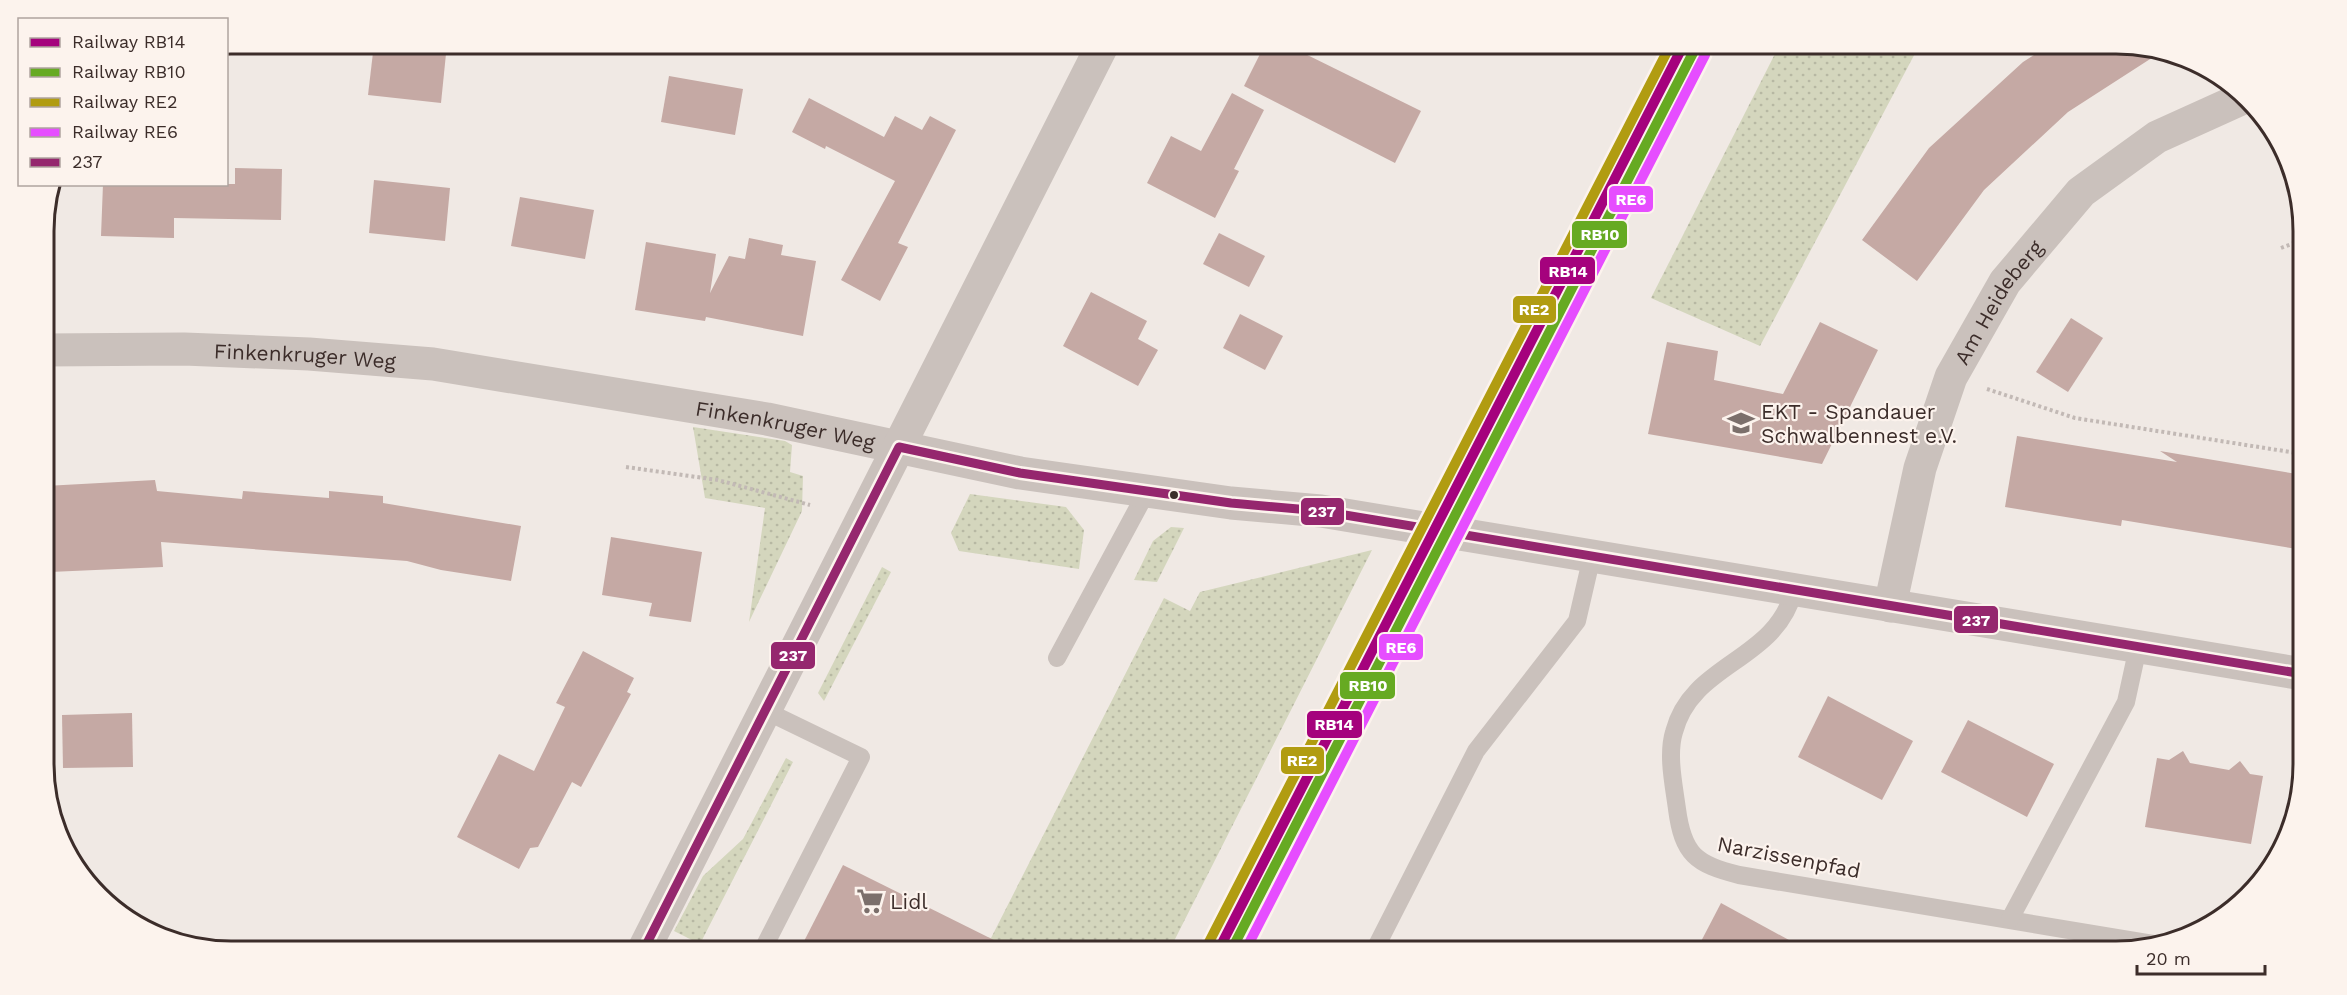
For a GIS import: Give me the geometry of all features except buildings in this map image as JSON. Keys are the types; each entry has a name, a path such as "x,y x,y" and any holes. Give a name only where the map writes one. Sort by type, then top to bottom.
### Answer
{"street":[{"path":"648,941 1098,54"},
{"name":"Am Heideberg","path":"1890,606 1920,468 1951,377 2005,282 2081,192 2157,137 2236,101"},
{"name":"Finkenkruger Weg","path":"54,350 184,349 309,354 433,364 756,417 1020,473 1231,503 1321,511 2293,672"}],"lane":[{"path":"1057,658 1147,491"},
{"path":"1379,941 1476,751 1577,621 1592,556"},
{"name":"Narzissenpfad","path":"1794,590 1789,610 1776,628 1752,650 1719,672 1689,697 1673,733 1672,777 1680,831 1690,853 1709,867 1739,875 2132,940"},
{"path":"2010,919 2126,702 2138,647"},
{"path":"766,711 861,757 767,941"}],"path":[{"path":"2281,248 2293,243"},
{"path":"1951,377 2075,418 2293,452"},
{"path":"626,467 717,480 810,505"}],"green space":[{"path":"1775,54 1915,54 1760,346 1651,298"},
{"path":"693,427 785,441 792,445 790,472 803,476 802,511 749,622 765,508 705,498"},
{"path":"970,494 1066,507 1084,530 1079,569 959,551 951,533"},
{"path":"1171,527 1184,528 1157,582 1134,580 1153,541"},
{"path":"1372,550 1174,941 984,941 986,937 991,938 1164,598 1190,611 1200,592"},
{"path":"882,567 891,572 824,701 818,693"},
{"path":"786,758 793,762 702,941 694,941 674,931 703,876 743,839"}],"rail line":[{"name":"RE2","path":"1210,941 1666,54"},
{"name":"RB14","path":"1223,941 1679,54"},
{"name":"RB10","path":"1236,941 1692,54"},
{"name":"RE6","path":"1250,941 1705,55"}],"transit line":[{"name":"237","path":"648,941 899,447 1020,473 1231,503 1321,511 2293,672"}],"place":[{"name":"EKT - Spandauer Schwalbennest e.V.","path":"1741,423"},
{"name":"Lidl","path":"870,901"}]}
